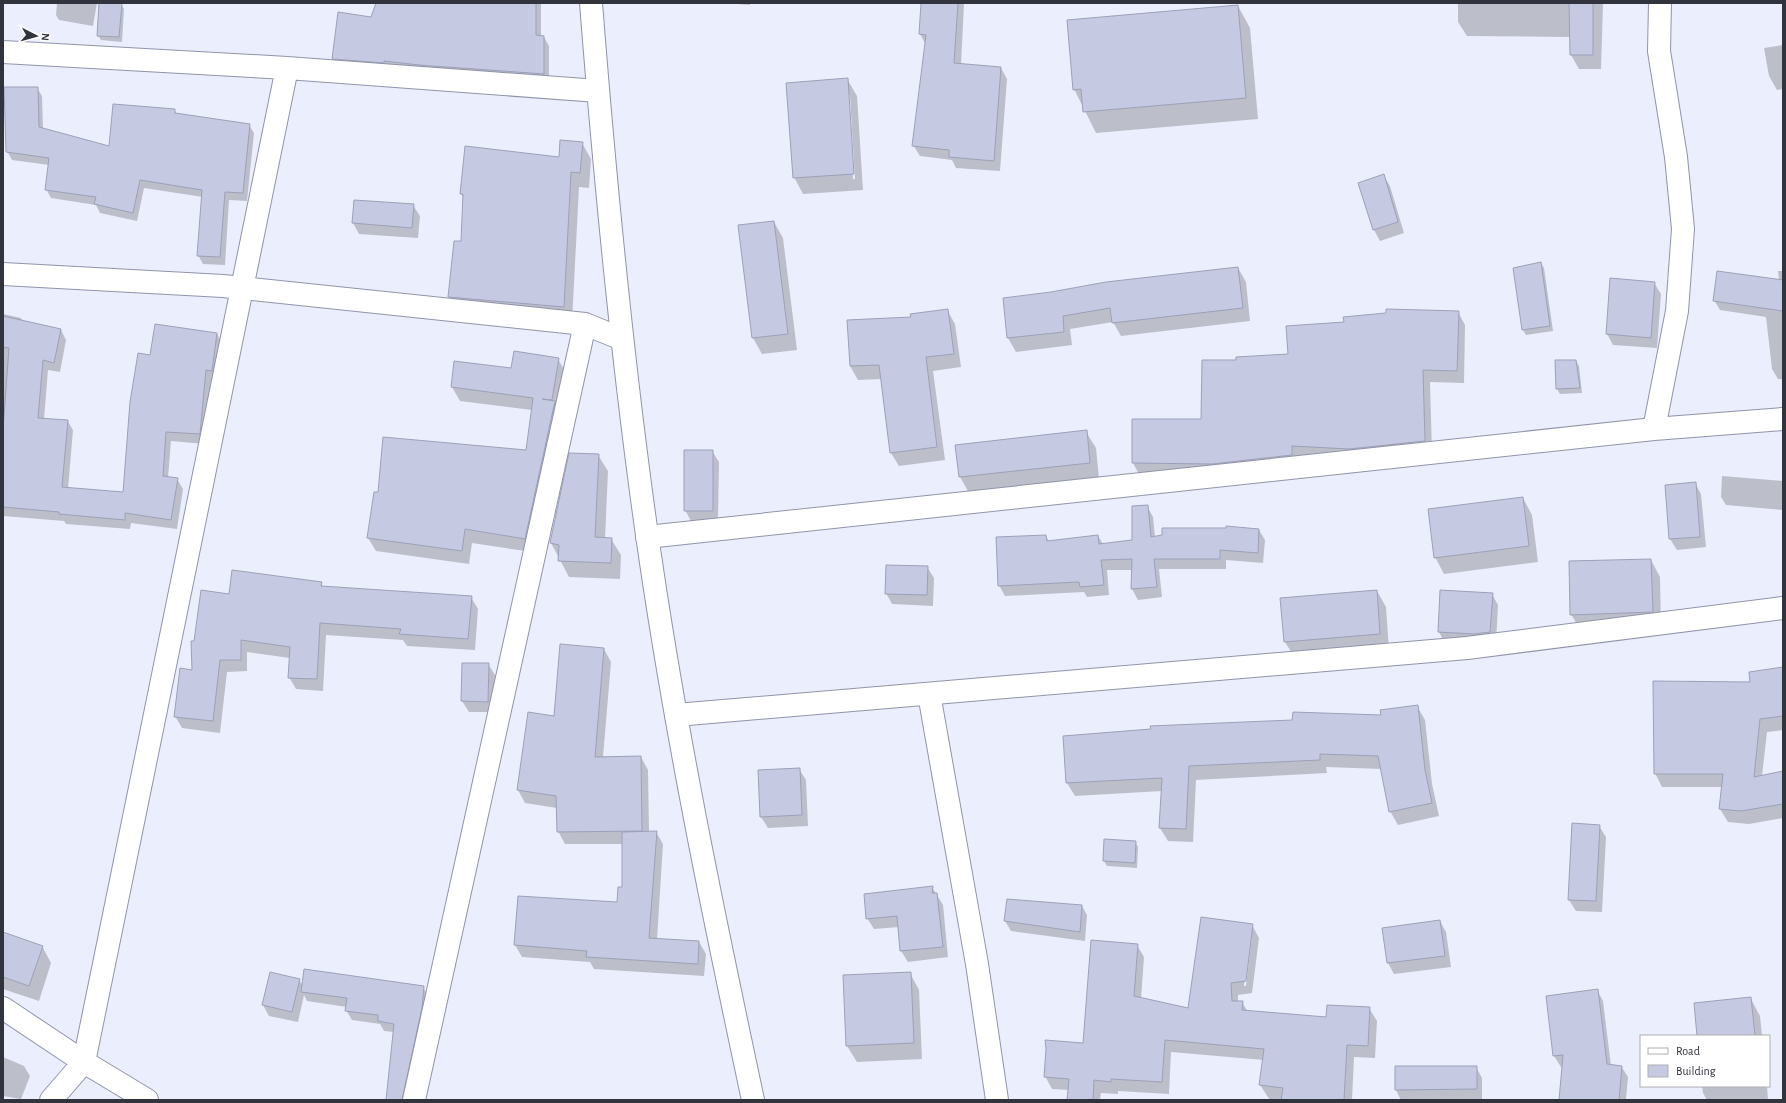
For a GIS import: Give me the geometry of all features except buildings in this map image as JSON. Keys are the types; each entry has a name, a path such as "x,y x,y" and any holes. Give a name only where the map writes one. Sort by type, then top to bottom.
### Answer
{"street":[{"path":"591,3 622,340 647,537 676,715 753,1100"},
{"path":"1654,429 1677,311 1683,228 1676,157 1659,51 1660,3"},
{"path":"3,52 288,68 598,91"},
{"path":"51,1100 84,1062 288,68"},
{"path":"3,274 242,288 585,324 622,340"},
{"path":"414,1100 585,324"},
{"path":"647,537 1654,429 1783,419"},
{"path":"676,715 1467,648 1783,608"},
{"path":"929,694 977,964 997,1100"},
{"path":"3,1008 84,1062 147,1100"}]}
